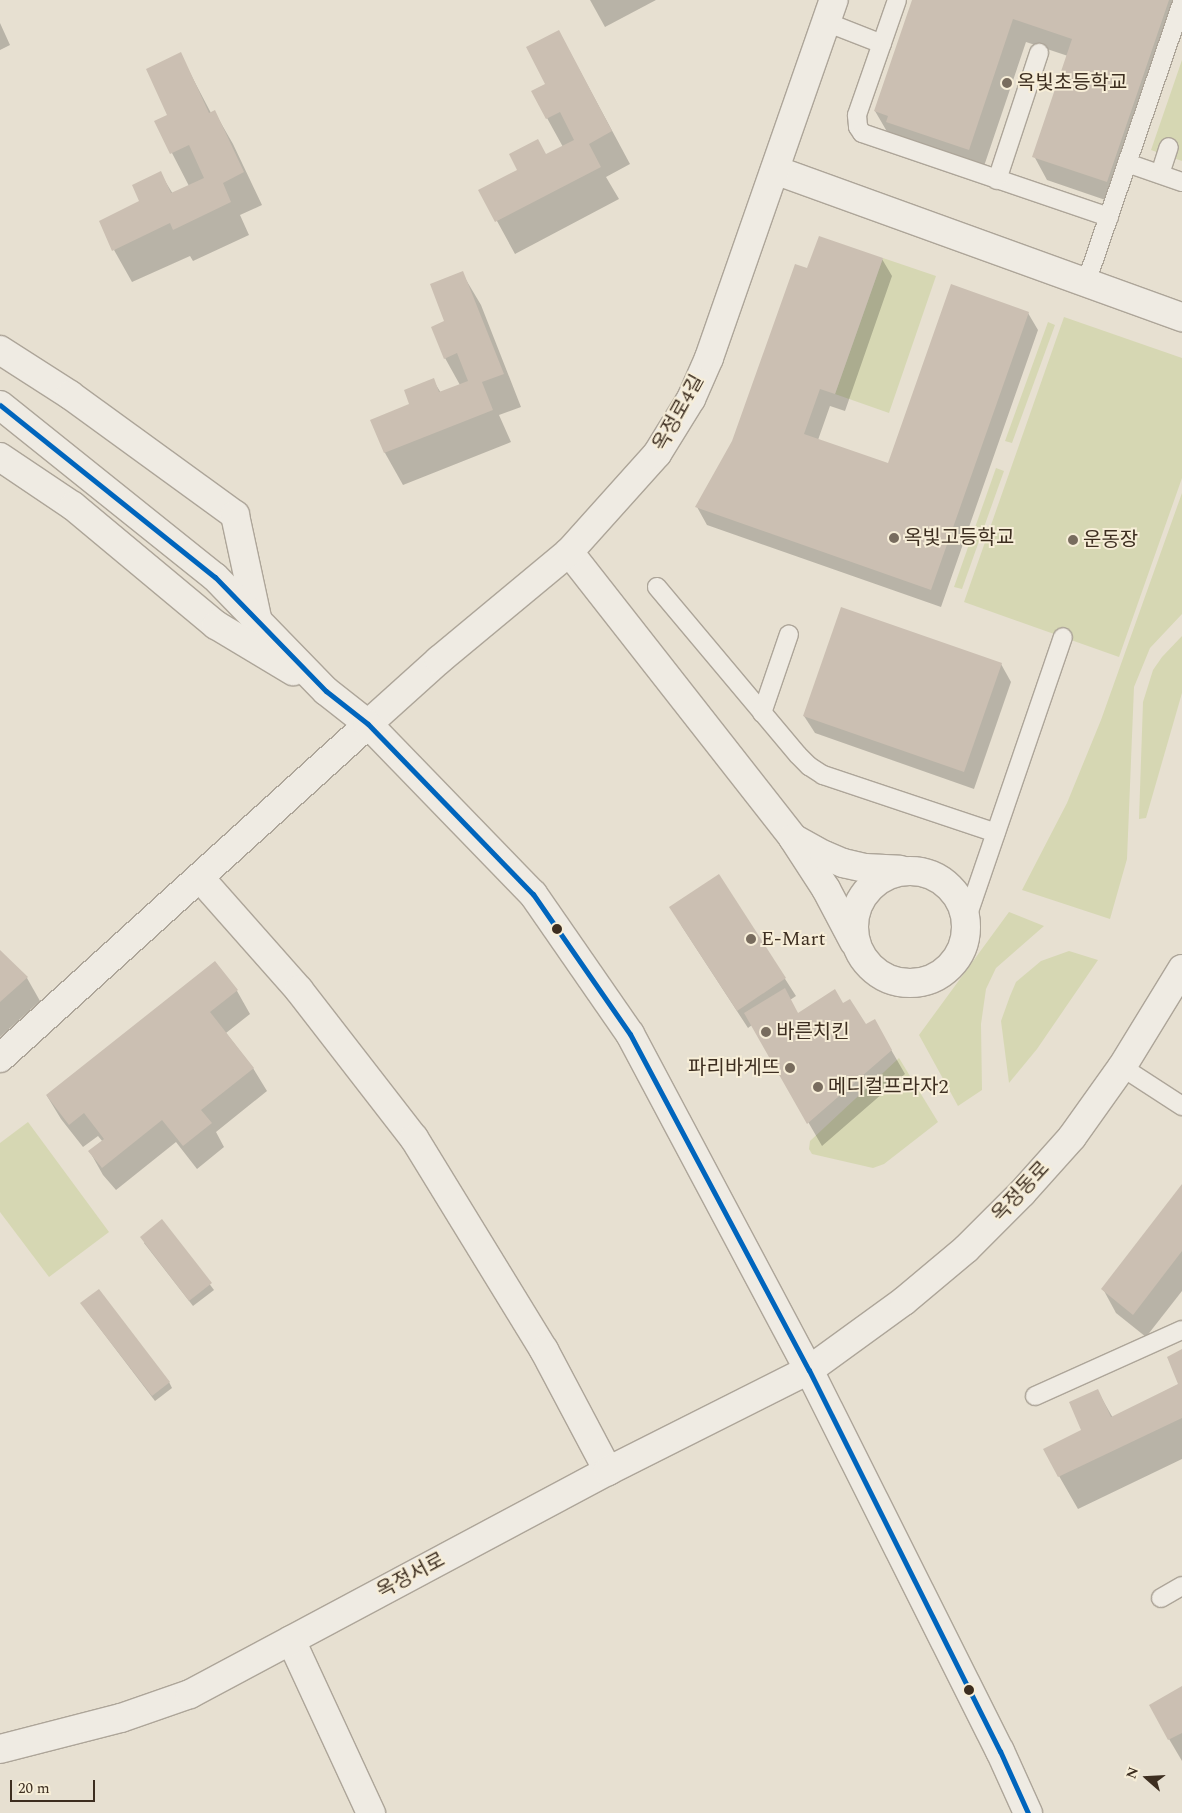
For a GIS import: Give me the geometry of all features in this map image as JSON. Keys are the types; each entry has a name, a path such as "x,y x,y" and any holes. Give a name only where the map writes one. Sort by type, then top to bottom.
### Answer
{"street":[{"name":"옥정로4길","path":"0,1058 439,660 569,552 657,454 687,406 709,358 830,11"},
{"path":"775,170 1182,317"},
{"path":"0,350 70,395 235,515 258,622"},
{"path":"0,405 215,577 326,691 368,724 534,894 630,1034 809,1370 1000,1751 1028,1813"},
{"path":"0,457 73,506 216,626 326,691"},
{"path":"569,552 793,838 826,889 858,950 869,966 882,976 899,982 922,982 940,974 955,961 961,951 965,923 963,908 952,890 936,877 916,871 865,868 824,855 793,838"},
{"path":"858,950 854,933 855,913 860,900 875,883 888,875 916,871"},
{"path":"200,878 299,990 414,1138 544,1350 608,1471"},
{"name":"옥정동로","path":"809,1370 904,1301 966,1249 1022,1193 1072,1137 1122,1067 1182,968"},
{"name":"옥정서로","path":"0,1749 121,1718 190,1694 608,1471 809,1370"},
{"path":"291,1640 371,1813"}],"lane":[{"path":"898,0 857,115 858,127 862,133 1109,217"},
{"path":"1086,283 1182,3"},
{"path":"830,11 882,44"},
{"path":"996,180 1039,53"},
{"path":"1160,174 1169,148"},
{"path":"1127,164 1182,182"},
{"path":"657,587 798,755 823,775 996,832"},
{"path":"762,713 789,634"},
{"path":"965,923 1063,637"},
{"path":"1122,1067 1182,1106"},
{"path":"1035,1396 1182,1330"},
{"path":"1161,1598 1182,1586"}],"green space":[{"path":"1182,60 1182,161 1151,150"},
{"path":"883,258 936,276 889,413 835,394"},
{"name":"운동장","path":"1064,317 1182,358 1182,478 1119,657 964,602"},
{"path":"1048,322 1055,325 1012,443 1005,441"},
{"path":"996,468 1004,471 962,589 954,587"},
{"path":"1182,493 1182,614 1150,648 1134,687 1127,859 1110,919 1022,890 1067,803 1101,720"},
{"path":"1182,636 1182,693 1146,818 1139,819 1143,702 1153,670 1162,657"},
{"path":"1009,912 1044,926 996,968 986,989 981,1024 982,1090 958,1106 919,1035"},
{"path":"1069,951 1098,960 1037,1049 1009,1083 1001,1021 1016,982 1041,961"},
{"path":"899,1058 938,1122 884,1164 873,1168 812,1154 809,1149 810,1141"},
{"path":"28,1122 109,1232 49,1277 0,1212 0,1143"}],"building":[{"name":"옥빛초등학교","path":"912,0 1169,0 1107,182 1032,157 1072,39 1013,19 969,150 886,122 888,116 874,111"},
{"path":"559,30 612,131 589,144 601,167 495,222 478,190 517,170 509,154 538,139 546,154 574,140 560,112 546,119 531,91 545,84 526,47"},
{"path":"181,52 209,113 215,110 244,172 223,183 231,202 173,230 170,223 112,251 99,221 139,201 132,185 161,171 171,193 204,178 189,145 170,154 154,121 167,115 146,69"},
{"path":"819,236 883,258 835,394 820,389 804,434 888,463 951,284 1029,312 931,590 695,507 732,441 795,264 807,268"},
{"path":"463,271 504,374 482,382 493,410 384,453 370,420 409,404 404,390 434,378 439,392 468,381 457,353 444,359 431,327 444,321 430,284"},
{"path":"841,607 1002,663 964,772 803,716"},
{"path":"719,874 786,978 737,1011 669,907"},
{"path":"0,950 28,977 0,1002"},
{"path":"215,961 238,990 210,1012 254,1068 201,1110 212,1123 183,1146 162,1120 102,1168 88,1151 104,1139 84,1113 69,1125 46,1095"},
{"name":"메디컬프라자2","path":"785,988 798,1013 835,989 843,1003 850,999 866,1024 875,1019 892,1050 807,1124 744,1013"},
{"path":"1182,1184 1182,1251 1133,1315 1101,1289"},
{"path":"162,1219 212,1283 189,1301 140,1237"},
{"path":"99,1289 170,1382 152,1396 80,1303"},
{"path":"1182,1349 1182,1418 1058,1477 1043,1449 1081,1430 1069,1402 1098,1389 1111,1417 1178,1384 1167,1357"},
{"path":"1182,1686 1182,1733 1168,1740 1149,1705"}],"transit line":[{"path":"0,405 215,577 326,691 368,724 533,894 630,1034 809,1370 1000,1751 1028,1813"}],"place":[{"name":"옥빛초등학교","path":"1007,83"},
{"name":"옥빛고등학교","path":"894,538"},
{"name":"운동장","path":"1073,540"},
{"name":"E-Mart","path":"751,939"},
{"name":"바른치킨","path":"766,1032"},
{"name":"파리바게뜨","path":"790,1068"},
{"name":"메디컬프라자2","path":"818,1087"}]}
